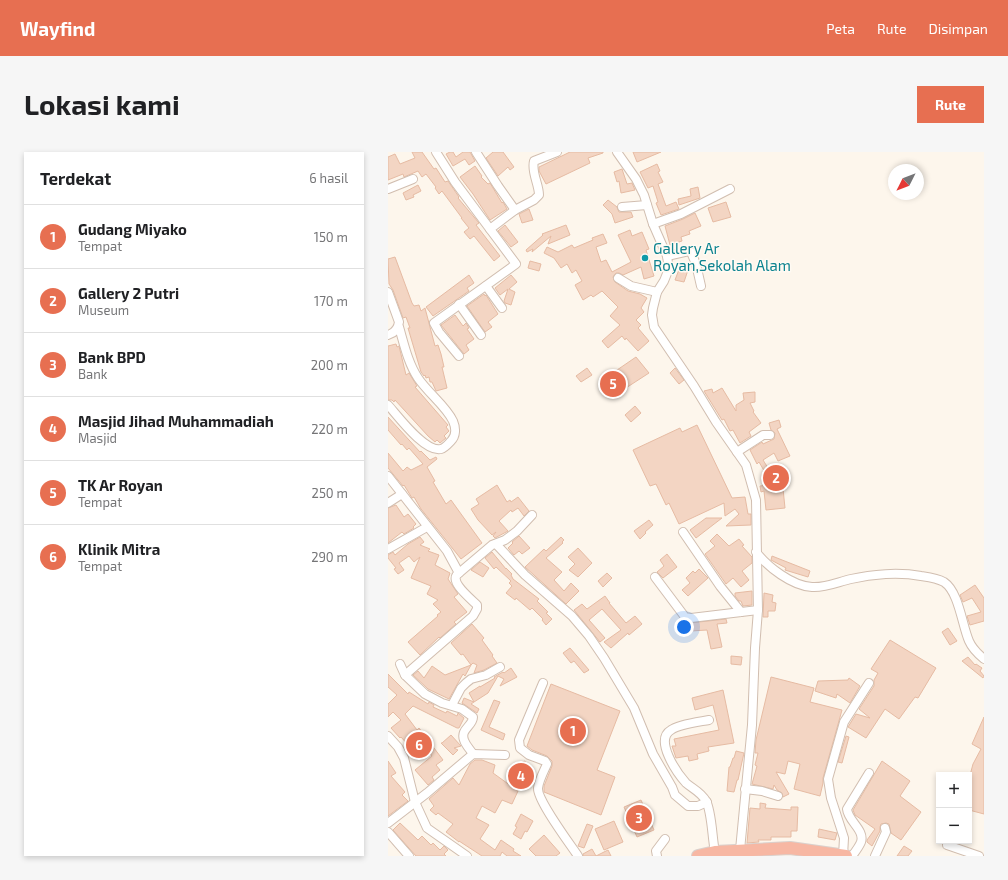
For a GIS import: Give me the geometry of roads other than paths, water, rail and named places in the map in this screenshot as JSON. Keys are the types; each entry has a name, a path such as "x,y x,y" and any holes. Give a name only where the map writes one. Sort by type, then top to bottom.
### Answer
{"highway":[{"path":"698,856 715,852 790,848 846,856"}],"street":[{"path":"436,152 455,182 516,264 434,323 439,332 459,356"},
{"path":"476,152 515,210"},
{"path":"490,229 515,210 534,200 538,196 538,187 533,166 534,161 557,152"},
{"path":"617,152 636,179 644,194 647,206 667,256 668,271 657,292 652,308 654,327 746,465 754,488 756,500 758,610 752,725 740,850"},
{"path":"388,189 413,179"},
{"path":"654,224 681,214 730,189"},
{"path":"622,207 647,206"},
{"path":"667,256 691,252 696,264 701,286"},
{"path":"618,278 631,286 657,292"},
{"path":"486,286 502,308"},
{"path":"388,292 398,316 399,327 413,370 424,387 454,422 456,430 453,439 441,449 436,449 425,444 388,405"},
{"path":"459,304 481,335"},
{"path":"388,335 392,334 399,327"},
{"path":"736,452 763,435 770,435"},
{"path":"388,476 447,551 459,573"},
{"path":"388,503 402,494"},
{"path":"405,675 476,614 477,605 456,582 455,577 492,545 505,540 518,530 532,515"},
{"path":"388,549 427,527"},
{"path":"683,532 713,576 741,612"},
{"path":"496,544 525,575 572,616 593,642 634,708 653,754 675,795 688,806 707,805"},
{"path":"756,552 773,569 794,583 807,587 878,575 904,574 936,579 945,583 951,589 957,601 969,642 984,659"},
{"path":"655,577 685,617 697,618 758,610"},
{"path":"400,664 405,675 425,694 442,703 462,709 473,718 463,734 464,742 473,754"},
{"path":"452,705 466,682 486,675 500,667"},
{"path":"543,683 519,740 519,745 520,748 529,755 545,761 547,764 538,788 539,793 553,819 578,856"},
{"path":"843,856 844,838 831,798 828,779 844,722 869,683"},
{"path":"709,720 670,730 665,736 665,746 676,770 687,783 701,793 707,805 715,852"},
{"path":"388,736 398,747 404,758 415,802 427,828 467,856"},
{"path":"388,823 473,754 505,755"},
{"path":"852,856 861,841 861,836 860,831 850,820 847,809 869,773"},
{"path":"745,790 762,791 778,796"},
{"path":"875,856 886,832 886,828"},
{"path":"388,832 409,856"},
{"path":"657,856 656,851 665,839"},
{"path":"947,844 979,856"}],"place":[{"name":"Gallery Ar Royan,Sekolah Alam","path":"645,258"},
{"name":"TK Ar Royan","path":"613,384"},
{"name":"Gallery 2 Putri","path":"776,478"},
{"name":"Gudang Miyako","path":"573,731"},
{"name":"Klinik Mitra","path":"419,745"},
{"name":"Masjid Jihad Muhammadiah","path":"521,776"},
{"name":"Bank BPD","path":"639,818"}]}
